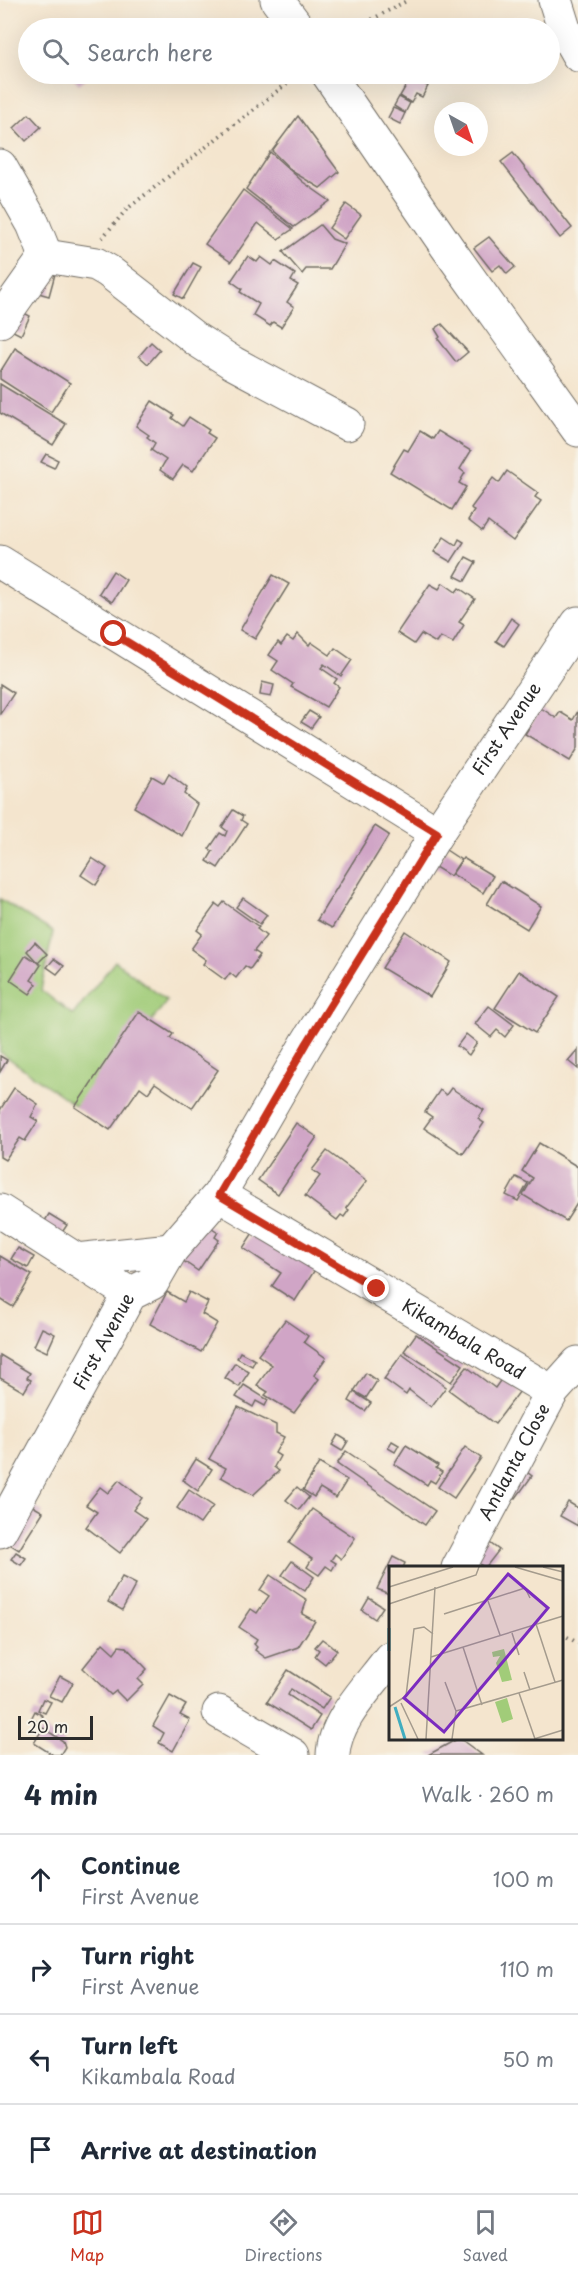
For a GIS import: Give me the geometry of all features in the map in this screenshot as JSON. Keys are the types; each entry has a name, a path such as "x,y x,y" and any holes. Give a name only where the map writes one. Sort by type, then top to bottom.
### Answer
{"street":[{"path":"277,0 290,18"},
{"path":"555,0 565,32 578,56"},
{"path":"335,84 447,247 578,429"},
{"path":"0,166 33,224 46,255"},
{"path":"46,255 83,262 108,271 197,340 233,363 346,424"},
{"path":"0,321 46,255"},
{"path":"0,562 437,833"},
{"name":"First Avenue","path":"0,1531 130,1294 152,1283 171,1250 219,1195 307,1043 437,833 578,623"},
{"name":"Kikambala Road","path":"219,1195 552,1392"},
{"path":"0,1210 130,1294"},
{"path":"76,1260 171,1250"},
{"name":"Antlanta Close","path":"459,1566 552,1392 578,1363"},
{"path":"333,1755 333,1744 343,1723 389,1659"},
{"path":"219,1712 293,1755"}],"path":[{"path":"375,18 408,0"},
{"path":"83,262 127,210 287,84"},
{"path":"563,1635 578,1643"}],"green space":[{"path":"0,899 53,932 41,990 73,1015 115,961 167,1001 83,1111 0,1052"}],"building":[{"path":"407,84 428,86 422,97 416,94 411,103 400,96"},
{"path":"399,97 410,103 405,113 394,106"},
{"path":"393,108 405,113 400,124 388,118"},
{"path":"29,114 41,127 26,141 14,128"},
{"path":"298,116 339,172 320,188 293,172 272,151"},
{"path":"270,152 303,182 330,201 294,227 246,189"},
{"path":"513,153 572,228 560,238 501,162"},
{"path":"243,190 293,229 278,239 258,223 231,262 205,244"},
{"path":"346,204 361,215 344,239 329,228"},
{"path":"320,225 332,239 345,244 330,269 306,269 302,274 283,252"},
{"path":"489,237 515,267 507,274 500,265 492,271 474,248"},
{"path":"248,256 257,262 261,257 272,265 275,261 295,274 291,281 298,285 287,302 294,307 281,327 273,322 270,326 253,315 259,304 240,292 242,289 231,281"},
{"path":"193,263 201,267 183,299 174,294"},
{"path":"41,270 55,274 49,296 35,292"},
{"path":"18,310 30,316 21,335 9,329"},
{"path":"442,324 468,352 456,362 438,339 440,337 435,329"},
{"path":"151,342 160,350 148,364 139,356"},
{"path":"15,348 70,383 51,412 0,379 0,372"},
{"path":"0,384 66,424 53,445 0,413"},
{"path":"152,401 174,415 172,418 183,426 189,417 209,430 207,433 215,438 193,471 183,465 173,479 160,470 166,460 151,450 155,443 147,437 149,435 136,426"},
{"path":"420,431 433,439 438,431 471,451 460,469 465,473 459,483 466,487 452,510 390,472 404,449 408,451"},
{"path":"46,454 58,460 54,468 41,462"},
{"path":"507,471 538,493 535,497 541,501 513,541 488,522 482,531 468,520 474,511 471,508 493,478 499,483"},
{"path":"444,537 456,545 459,539 464,542 451,562 434,552"},
{"path":"466,557 476,562 465,581 455,576"},
{"path":"113,571 126,580 112,602 99,593"},
{"path":"273,575 289,584 255,639 240,630"},
{"path":"443,583 456,592 459,588 475,599 459,622 464,625 453,643 440,637 436,643 421,634 414,644 397,633 430,584 439,589"},
{"path":"511,618 519,624 504,646 496,641"},
{"path":"298,634 309,645 311,642 330,655 335,648 352,660 341,676 324,664 321,668 337,679 334,683 339,687 326,707 291,687 293,684 272,670 278,661 269,655 278,642 281,645 287,637 293,641"},
{"path":"262,682 274,685 271,697 260,695"},
{"path":"0,684 14,693 0,714"},
{"path":"541,708 556,718 560,712 573,720 578,711 578,748 570,761 525,734"},
{"path":"309,711 319,717 311,728 301,722"},
{"path":"169,774 187,788 184,794 197,804 182,836 134,807 152,776 164,783"},
{"path":"233,810 243,816 241,820 247,824 218,868 207,861 213,851 209,849 220,833 225,836 227,831 222,827"},
{"path":"375,826 389,835 332,928 317,920"},
{"path":"446,850 461,860 450,876 435,867"},
{"path":"92,858 107,868 96,885 81,875"},
{"path":"463,858 493,876 483,893 452,874"},
{"path":"501,881 541,906 527,929 487,904"},
{"path":"243,898 267,915 260,924 236,907"},
{"path":"224,902 259,927 257,929 266,936 254,951 260,955 250,969 245,966 236,978 230,973 225,980 203,964 206,960 191,949 202,934 197,930 216,904 220,907"},
{"path":"405,931 451,962 430,997 382,968"},
{"path":"35,942 47,954 38,963 27,951"},
{"path":"26,955 41,965 31,980 37,984 30,994 10,980"},
{"path":"54,959 64,966 57,974 47,967"},
{"path":"519,971 559,997 535,1033 495,1008"},
{"path":"489,1006 514,1025 505,1037 497,1030 491,1037 475,1024"},
{"path":"139,1012 173,1034 170,1038 218,1070 192,1108 155,1083 148,1093 140,1087 110,1130 75,1107"},
{"path":"466,1034 477,1043 469,1055 457,1046"},
{"path":"578,1049 578,1069 568,1061"},
{"path":"0,1056 7,1060 0,1072"},
{"path":"14,1088 38,1104 31,1117 38,1121 25,1141 20,1138 5,1160 0,1157 0,1110"},
{"path":"451,1088 484,1110 478,1119 484,1123 463,1154 424,1128 432,1117 425,1112 440,1090 446,1095"},
{"path":"296,1123 317,1137 278,1194 258,1180"},
{"path":"539,1143 578,1167 578,1202 566,1221 523,1195 533,1178 522,1171"},
{"path":"327,1151 367,1181 346,1208 349,1210 344,1217 341,1215 337,1220 305,1196 320,1176 312,1170"},
{"path":"516,1177 528,1183 518,1201 506,1195"},
{"path":"49,1214 67,1225 59,1237 42,1226"},
{"path":"203,1222 218,1232 215,1237 219,1240 198,1271 179,1258"},
{"path":"258,1225 318,1265 295,1301 272,1286 281,1273 243,1248"},
{"path":"18,1248 34,1257 28,1268 11,1259"},
{"path":"0,1256 32,1275 13,1307 0,1299"},
{"path":"167,1292 184,1302 189,1292 208,1302 202,1314 217,1323 201,1352 150,1324"},
{"path":"285,1320 308,1336 304,1342 326,1358 314,1375 319,1379 294,1413 265,1395 268,1392 257,1385 272,1365 258,1355"},
{"path":"42,1328 55,1334 47,1352 34,1346"},
{"path":"416,1334 463,1365 451,1382 404,1351"},
{"path":"240,1352 255,1360 252,1366 237,1358"},
{"path":"402,1354 446,1387 431,1407 409,1390 406,1395 384,1379"},
{"path":"0,1355 30,1373 27,1378 31,1380 24,1392 0,1378"},
{"path":"235,1363 249,1372 239,1387 225,1378"},
{"path":"467,1367 495,1388 502,1378 520,1391 495,1424 449,1390"},
{"path":"366,1373 377,1381 366,1398 354,1391"},
{"path":"244,1385 268,1400 265,1406 256,1401 253,1407 236,1397"},
{"path":"354,1392 371,1403 365,1411 349,1401"},
{"path":"238,1407 276,1425 276,1433 284,1437 275,1453 280,1456 274,1467 279,1471 253,1495 221,1477 226,1468 209,1459"},
{"path":"338,1435 348,1441 342,1451 332,1445"},
{"path":"392,1441 399,1445 395,1452 388,1448"},
{"path":"406,1445 438,1465 436,1468 442,1472 435,1483 430,1480 427,1485 394,1464"},
{"path":"465,1447 481,1458 454,1498 438,1487"},
{"path":"346,1451 435,1511 425,1525 337,1464"},
{"path":"196,1459 212,1469 198,1491 183,1480"},
{"path":"319,1463 347,1480 336,1498 320,1488 314,1497 303,1490"},
{"path":"519,1466 532,1476 516,1498 502,1489"},
{"path":"119,1480 142,1498 133,1510 146,1519 120,1553 86,1527 97,1512 86,1505 100,1487 108,1493"},
{"path":"297,1487 309,1497 299,1510 286,1500"},
{"path":"189,1490 213,1506 200,1524 177,1508"},
{"path":"568,1502 578,1508 578,1526 560,1516"},
{"path":"29,1504 43,1512 19,1550 5,1541"},
{"path":"312,1509 355,1538 341,1559 335,1554 331,1560 336,1563 332,1570 326,1566 319,1575 307,1567 312,1559 289,1543"},
{"path":"483,1538 499,1550 487,1566 482,1566 469,1556"},
{"path":"16,1552 26,1558 21,1565 11,1559"},
{"path":"393,1557 405,1563 404,1566 389,1566 389,1594 377,1589"},
{"path":"292,1561 314,1577 305,1591 282,1575"},
{"path":"270,1575 307,1600 302,1614 315,1621 298,1647 266,1658 255,1650 257,1647 254,1644 257,1639 239,1627 251,1609 257,1613 269,1596 260,1590"},
{"path":"122,1577 136,1584 122,1610 108,1602"},
{"path":"369,1598 383,1607 375,1619 362,1610"},
{"path":"322,1639 337,1650 325,1664 315,1656 319,1650 315,1647"},
{"path":"103,1643 114,1653 119,1646 126,1647 147,1669 138,1679 143,1684 126,1701 116,1691 111,1695 83,1668"},
{"path":"288,1670 330,1697 322,1709 291,1689 288,1695 320,1716 311,1730 267,1702"},
{"path":"60,1676 73,1683 62,1702 49,1696"},
{"path":"170,1696 186,1705 180,1715 190,1720 173,1751 159,1743 164,1733 153,1726"},
{"path":"43,1699 51,1702 45,1713 38,1710"},
{"path":"35,1711 43,1716 39,1723 31,1719"},
{"path":"43,1728 63,1741 65,1747 60,1755 53,1755 34,1743"},
{"path":"455,1740 462,1740 482,1755 428,1755"}],"route":[{"path":"114,634 437,833 307,1043 219,1195 377,1289"}]}
